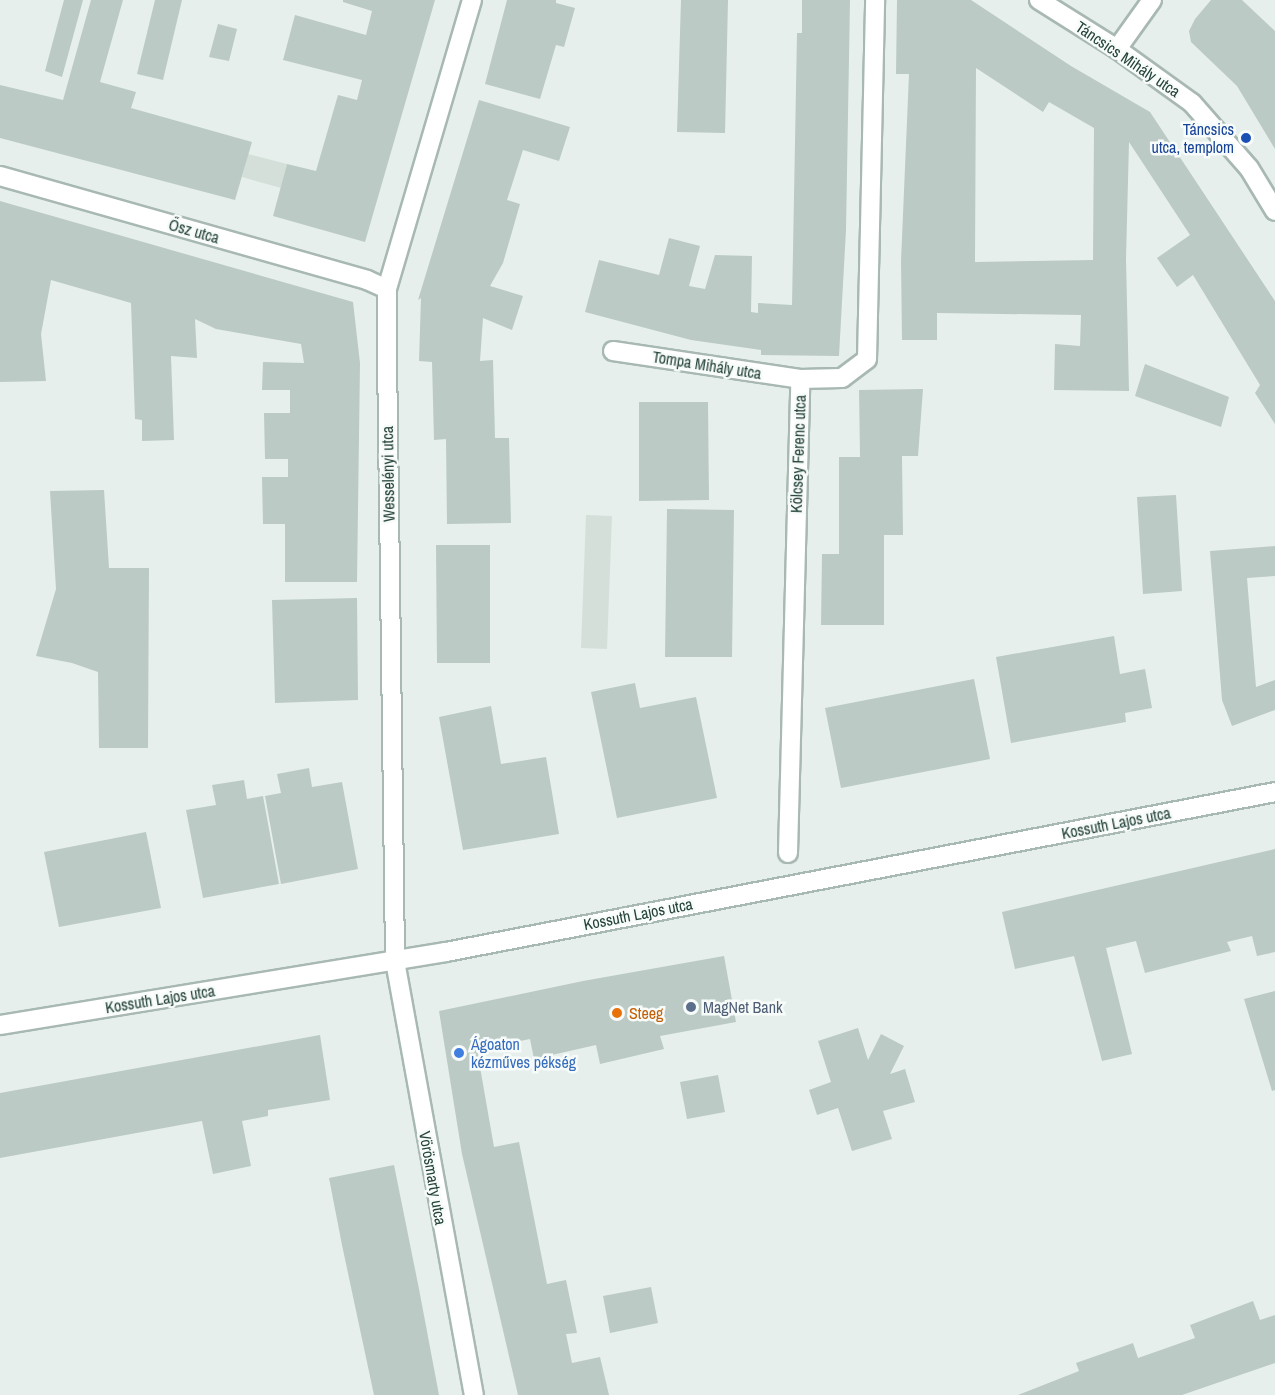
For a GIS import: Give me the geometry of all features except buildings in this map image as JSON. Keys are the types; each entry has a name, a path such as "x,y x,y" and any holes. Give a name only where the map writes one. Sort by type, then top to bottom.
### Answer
{"street":[{"name":"Wesselényi utca","path":"395,961 387,289 472,0"},
{"name":"Kölcsey Ferenc utca","path":"788,853 801,379 842,378 867,359 875,0"},
{"name":"Táncsics Mihály utca","path":"1039,0 1117,49 1192,103 1249,168 1275,211"},
{"path":"1117,49 1152,0"},
{"name":"Ősz utca","path":"0,176 367,280 387,289"},
{"name":"Tompa Mihály utca","path":"614,351 801,379"},
{"name":"Kossuth Lajos utca","path":"0,1025 395,961 1275,792"},
{"name":"Vörösmarty utca","path":"395,961 474,1395"}],"shaded area":[{"path":"248,154 287,164 281,188 242,177"},
{"path":"586,515 612,516 607,649 581,648"}],"place":[{"name":"Táncsics utca, templom","path":"1246,138"},
{"name":"MagNet Bank","path":"691,1007"},
{"name":"Steeg","path":"617,1013"},
{"name":"Ágoaton kézműves pékség","path":"459,1053"}]}
